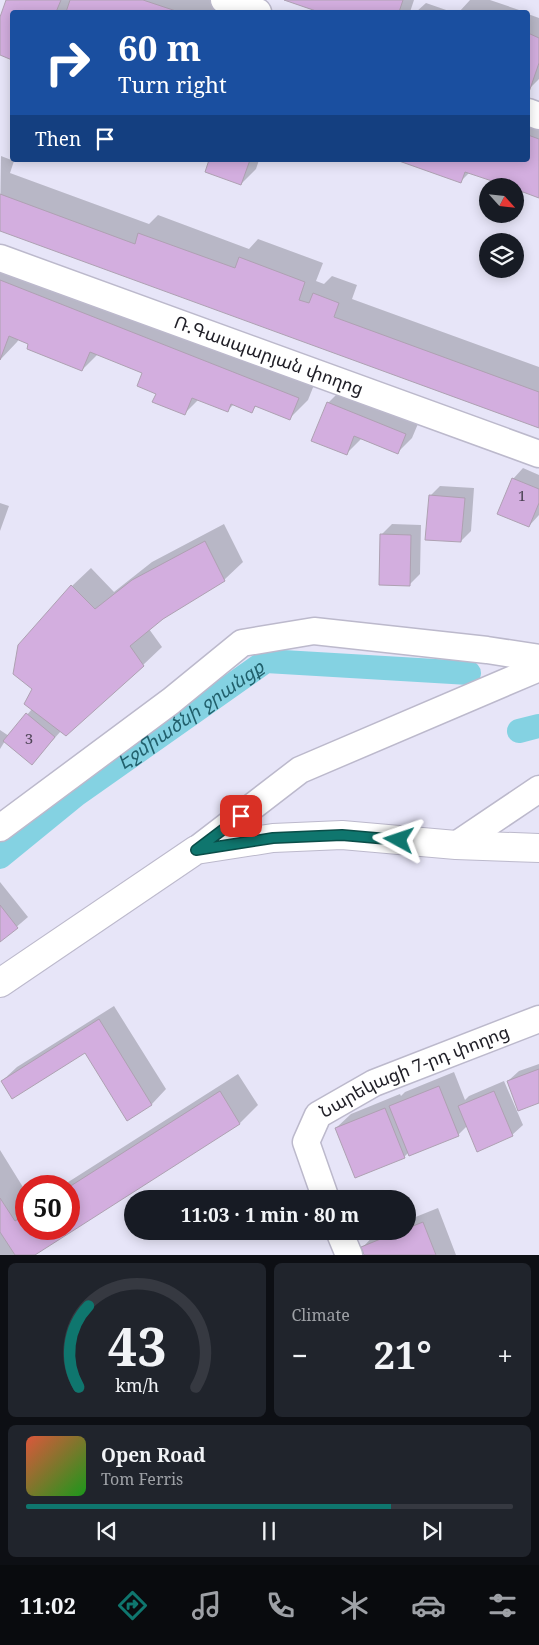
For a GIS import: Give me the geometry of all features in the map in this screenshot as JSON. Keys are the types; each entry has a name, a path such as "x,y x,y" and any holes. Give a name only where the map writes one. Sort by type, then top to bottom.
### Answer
{"main road":[{"path":"0,983 196,850 273,838 342,835 456,845 539,848"}],"street":[{"path":"224,0 252,10"},
{"name":"Ռ.Գասպարյան փողոց","path":"0,258 539,454"},
{"path":"0,828 171,700 242,643 314,631 487,650 539,658"},
{"path":"196,850 300,770 539,668"},
{"path":"456,845 539,789"},
{"name":"Նարեկացի 7-րդ փողոց","path":"323,1190 306,1142 318,1115 374,1083 539,1019"},
{"path":"343,1240 349,1255"}],"building":[{"path":"6,0 61,0 57,10 10,10 10,59 0,55 0,17"},
{"path":"70,0 143,0 173,10 67,10"},
{"path":"284,0 403,0 400,10 313,10"},
{"path":"530,34 539,38 539,63 530,89"},
{"path":"530,136 539,139 539,198 524,192 524,178 483,178 465,172 461,183 402,162 530,162"},
{"path":"208,162 249,162 241,185 205,172"},
{"path":"0,194 135,244 138,233 235,268 239,257 305,282 299,300 309,303 313,293 339,303 334,317 539,392 539,428 0,231"},
{"path":"0,280 299,398 290,420 255,406 252,413 231,404 228,412 192,398 185,415 152,402 156,394 137,386 142,373 90,352 82,371 27,349 28,344 9,336 0,360"},
{"path":"327,402 406,434 398,454 354,436 347,455 311,441"},
{"path":"512,478 539,489 539,503 529,527 497,514"},
{"path":"429,495 465,498 461,542 425,540"},
{"path":"380,534 411,535 410,586 379,585"},
{"path":"205,541 225,581 163,619 130,646 144,666 66,736 24,704 32,689 13,674 18,645 71,585 95,609 132,580"},
{"path":"26,713 55,737 32,765 3,741"},
{"path":"0,905 18,928 0,942"},
{"path":"99,1019 152,1105 127,1121 85,1053 12,1099 1,1081"},
{"path":"539,1069 539,1103 518,1111 507,1081"},
{"path":"439,1086 459,1136 409,1156 389,1106"},
{"path":"220,1091 240,1124 137,1190 124,1190 124,1198 80,1226 80,1180"},
{"path":"494,1091 513,1136 477,1152 458,1106"},
{"path":"385,1108 405,1158 355,1178 335,1128"},
{"path":"0,1198 15,1221 15,1240 58,1240 35,1255 15,1255 0,1232"},
{"path":"423,1222 436,1255 364,1255 361,1247 378,1240 416,1240 416,1225"}],"waterway":[{"name":"Էջմիածնի ջրանցք","path":"0,857 76,795 266,661 469,673"},
{"name":"Էջմիածնի ջրանցք","path":"519,731 539,726"}],"route":[{"path":"241,816 196,850 273,838 342,835 399,840"}]}
